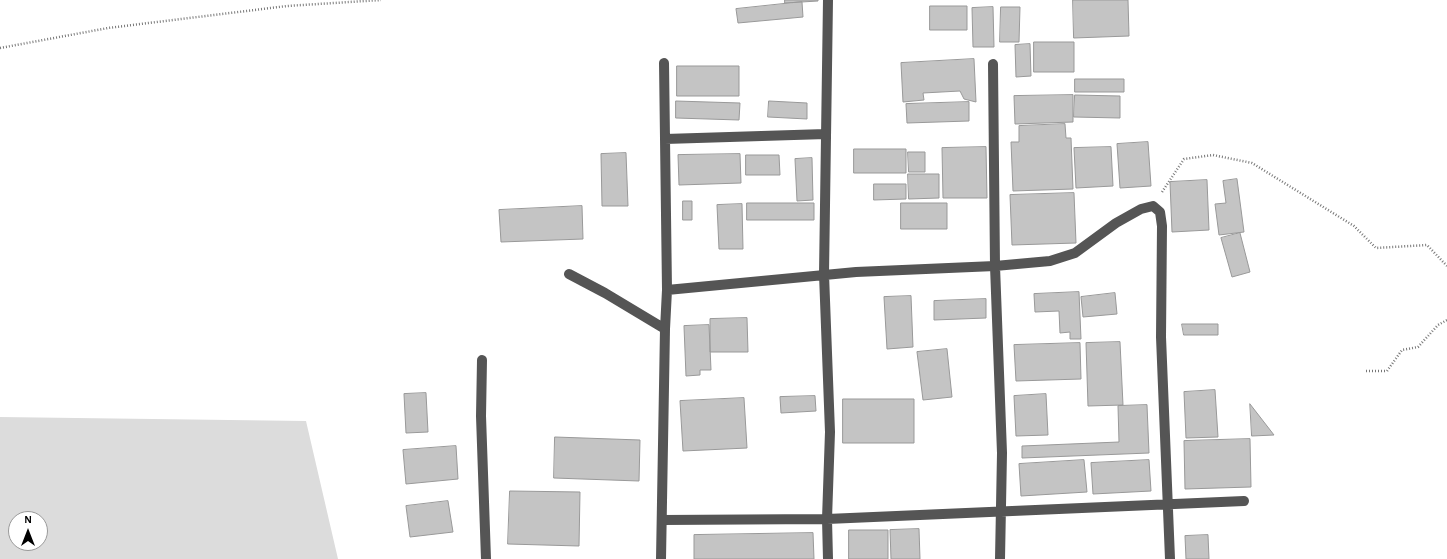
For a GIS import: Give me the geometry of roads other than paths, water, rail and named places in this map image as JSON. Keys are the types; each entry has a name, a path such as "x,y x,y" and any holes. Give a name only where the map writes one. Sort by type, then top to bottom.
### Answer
{"street":[{"path":"828,0 824,274 830,432 826,519 828,559"},
{"path":"661,559 667,290 664,63"},
{"path":"993,64 995,266 1002,453 1000,559"},
{"path":"665,139 826,134"},
{"path":"667,290 824,274 995,266 1050,261 1075,253 1116,223 1141,209 1153,206 1160,212 1162,226 1161,337 1170,559"},
{"path":"569,274 605,292 665,329"},
{"path":"482,360 481,416 486,559"},
{"path":"662,520 826,519 1244,501"}]}
